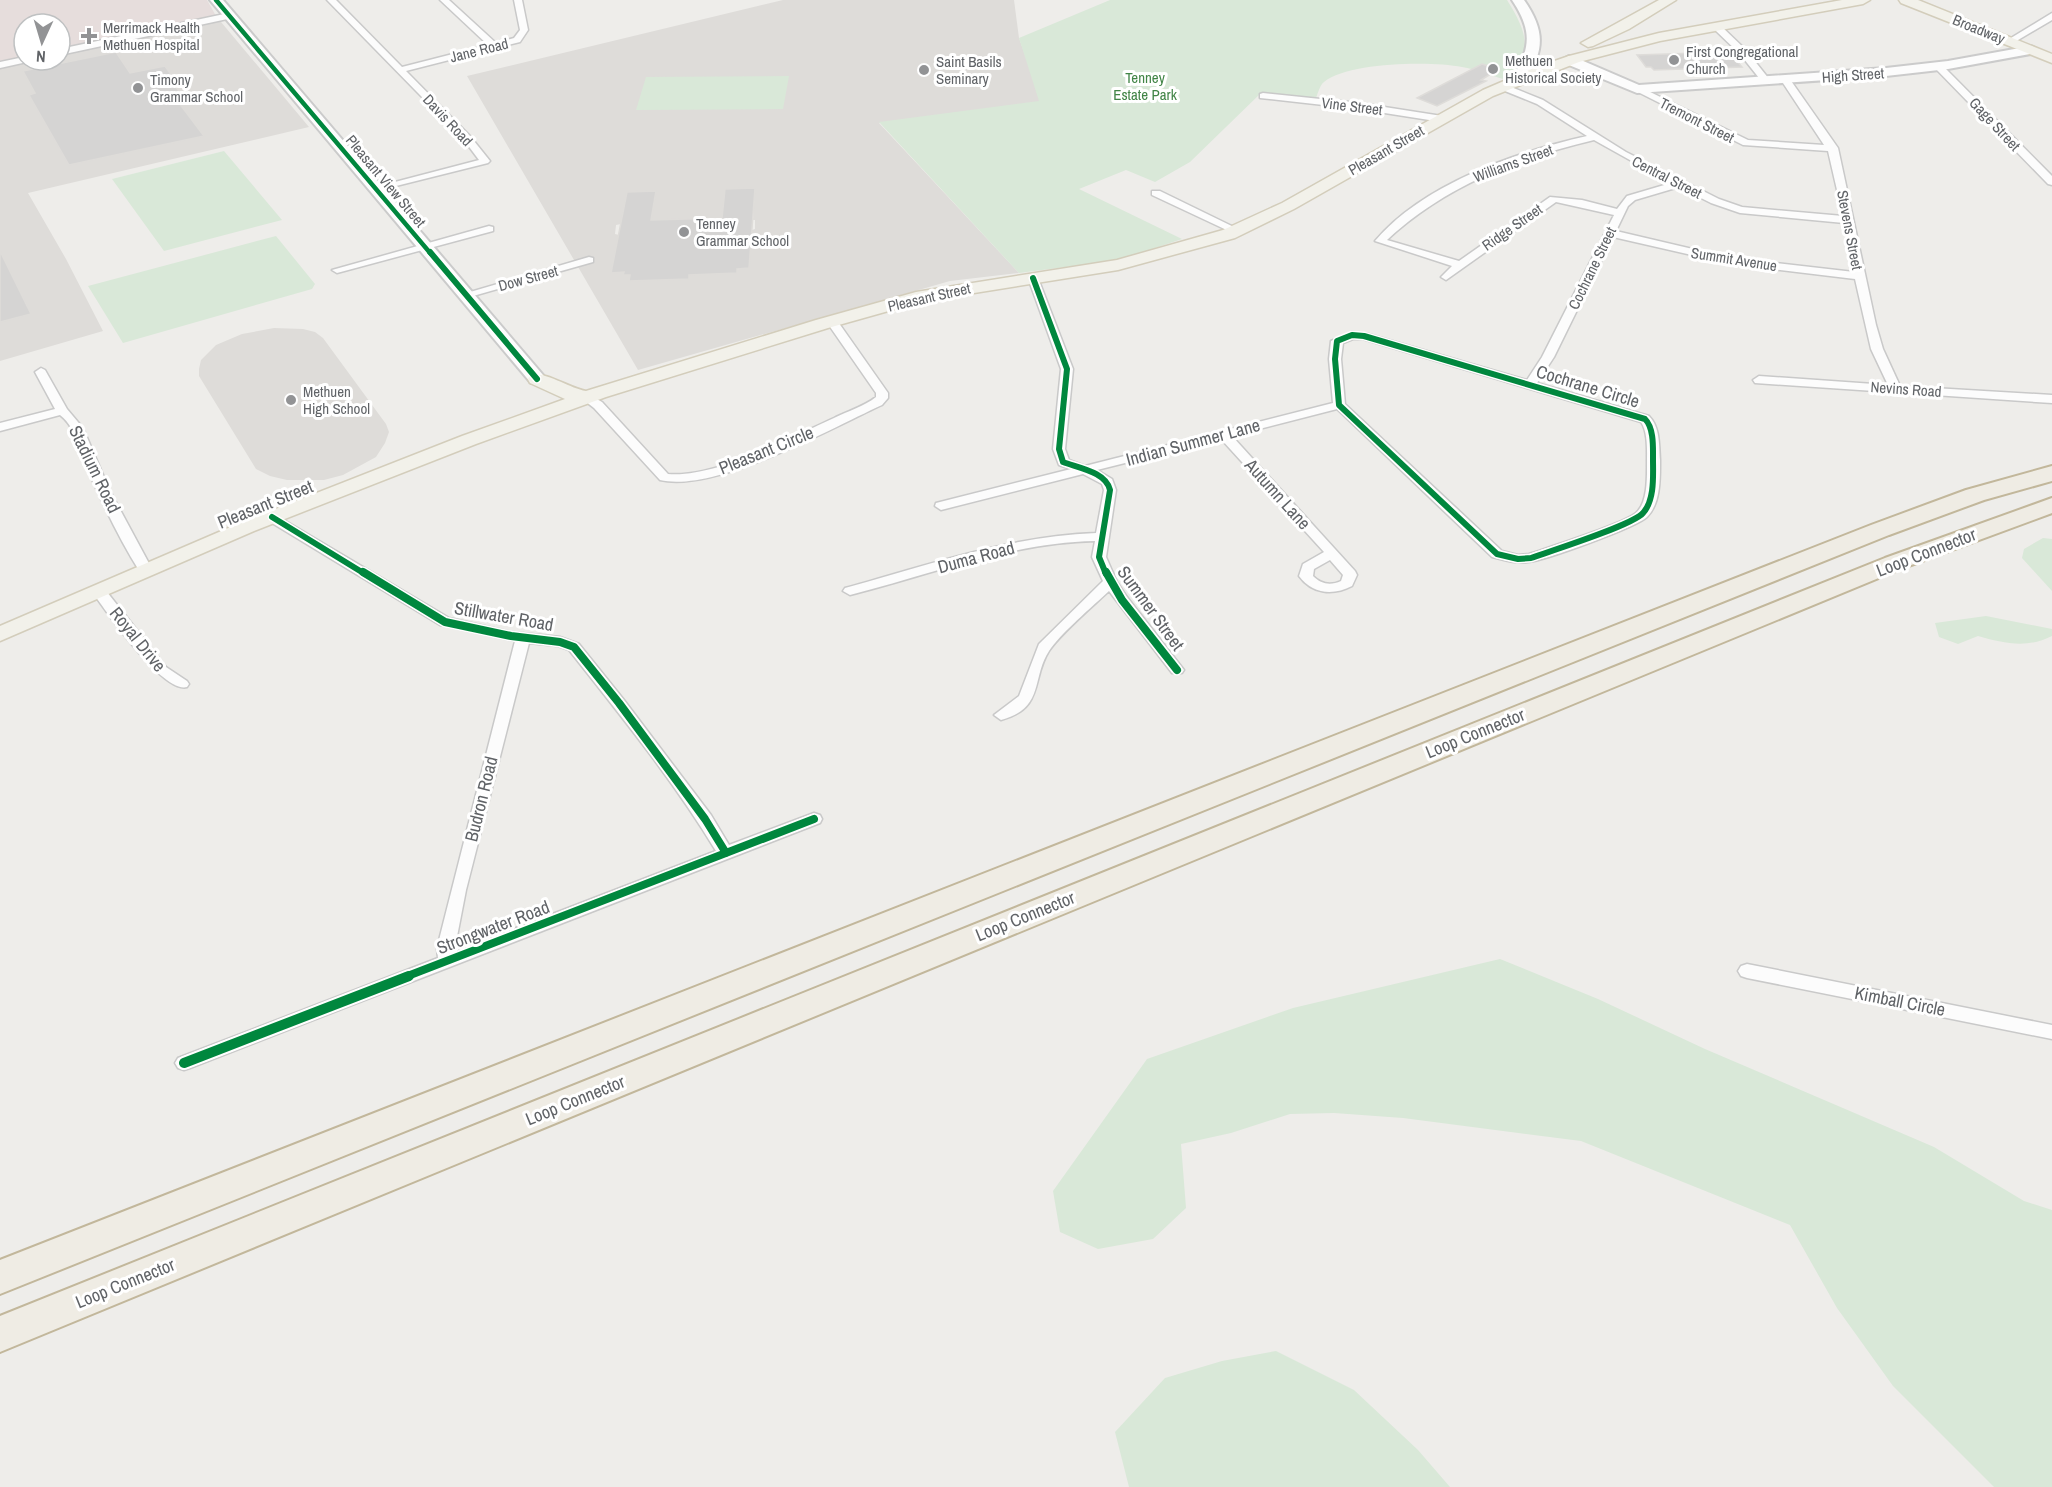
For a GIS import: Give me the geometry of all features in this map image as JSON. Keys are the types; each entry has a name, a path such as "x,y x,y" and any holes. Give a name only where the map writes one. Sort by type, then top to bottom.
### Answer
{"highway":[{"name":"Loop Connector","path":"0,1277 1880,530 1975,495 2052,473"},
{"name":"Loop Connector","path":"0,1334 1894,563 2052,505"}],"main road":[{"path":"1569,60 1570,51 1624,26 1669,0"},
{"name":"Pleasant Street","path":"0,634 145,569 272,517 586,397 832,321 922,296 1118,265 1237,231 1288,206 1520,78 1569,60 1659,37 1863,0"},
{"name":"Broadway","path":"1906,0 2052,59"},
{"path":"537,379 566,393 586,397"},
{"path":"537,379 545,398 544,412"}],"street":[{"name":"Pleasant View Street","path":"216,0 537,379"},
{"name":"Davis Road","path":"331,0 467,138 485,161 376,190"},
{"path":"444,0 496,47"},
{"name":"Jane Road","path":"399,70 511,43 524,34 518,0"},
{"path":"1518,0 1533,27 1536,45 1530,62 1520,78"},
{"path":"72,49 229,16"},
{"path":"2010,41 2052,16"},
{"path":"1718,28 1743,52 1761,76"},
{"name":"High Street","path":"1637,89 1761,76 1786,80 1938,66 2031,50"},
{"name":"Tremont Street","path":"1569,60 1621,81 1746,143 1833,148"},
{"name":"Gage Street","path":"1938,66 2052,182"},
{"name":"Stevens Street","path":"1786,80 1833,148 1859,276 1877,349 1896,389"},
{"name":"Central Street","path":"1503,87 1540,102 1576,123 1593,137 1715,201 1740,210 1847,220"},
{"name":"Vine Street","path":"1263,96 1359,106 1442,119"},
{"name":"Williams Street","path":"1459,265 1380,241 1399,224 1472,177 1573,141 1593,137"},
{"name":"Cochrane Street","path":"1531,384 1548,357 1619,213 1631,198 1680,183"},
{"path":"1156,193 1237,231"},
{"name":"Ridge Street","path":"1446,277 1459,265 1554,199 1582,203 1619,213"},
{"path":"337,270 489,229"},
{"name":"Summit Avenue","path":"1610,233 1731,261 1859,276"},
{"name":"Dow Street","path":"466,295 589,260"},
{"name":"Summer Street","path":"1033,278 1067,369 1059,449 1063,462 1100,476 1108,482 1110,490 1099,557 1110,582 1177,670"},
{"name":"Pleasant Circle","path":"586,397 598,405 664,477 679,480 732,466 878,402 882,398 882,393 832,321"},
{"name":"Cochrane Circle","path":"1352,335 1364,336 1531,384 1644,419 1649,423 1652,440 1647,509 1641,516 1531,558 1506,558 1486,545 1339,405 1335,359 1337,341 1352,335"},
{"name":"Stadium Road","path":"41,372 63,411 77,430 91,465 145,569"},
{"name":"Nevins Road","path":"1759,380 2052,399"},
{"name":"Indian Summer Lane","path":"941,506 1339,405"},
{"path":"0,427 63,411"},
{"name":"Autumn Lane","path":"1224,434 1332,553"},
{"name":"Stillwater Road","path":"272,517 445,621 560,642 574,647 584,657 705,819 726,853"},
{"name":"Duma Road","path":"850,591 1019,545 1066,537 1104,537"},
{"path":"1001,715 1024,700 1044,647 1110,582"},
{"name":"Royal Drive","path":"98,590 161,670 182,684"},
{"name":"Budron Road","path":"447,961 445,948 458,890 523,637"},
{"name":"Strongwater Road","path":"184,1063 814,819"},
{"name":"Kimball Circle","path":"1747,971 2052,1032"}],"shaded area":[{"name":"Merrimack Health Methuen Hospital","path":"0,0 207,0 216,16 72,46 72,12 12,12 12,58 0,61"},
{"path":"783,0 1014,0 1019,38 1042,102 879,123 1019,273 950,281 638,370 467,76","holes":["755,188 753,220 755,220 755,229 752,230 749,268 689,275 688,279 629,281 630,275 623,274 624,272 612,273 619,235 615,234 616,225 621,224 627,192 656,191 651,220 722,218 725,189"]},
{"name":"Timony Grammar School","path":"216,16 309,127 28,193 66,259 103,331 0,361 0,61 12,58 12,72 72,72 72,46"},
{"name":"Methuen High School","path":"274,328 303,329 315,332 323,338 386,424 389,432 376,457 343,475 324,480 287,480 270,476 256,469 199,376 199,369 201,360 216,345 242,334"}],"green space":[{"name":"Tenney Estate Park","path":"1110,0 1507,0 1523,32 1524,52 1521,62 1514,71 1503,79 1472,69 1448,65 1391,65 1352,70 1336,75 1323,83 1316,98 1261,93 1190,162 1155,182 1126,170 1079,189 1182,239 1119,260 1019,273 879,122 1039,101 1019,38"},
{"path":"789,76 783,109 636,110 646,77"},
{"path":"224,151 282,220 164,251 112,179"},
{"path":"276,236 315,284 312,289 123,343 88,286"},
{"path":"2043,538 2052,539 2052,591 2022,558 2024,549"},
{"path":"1986,616 2052,629 2052,636 2043,640 2015,644 1978,636 1958,644 1939,637 1935,623"},
{"path":"1500,959 1598,999 1705,1049 1934,1147 2024,1201 2052,1210 2052,1487 1994,1487 1893,1386 1837,1308 1790,1225 1581,1141 1403,1118 1334,1113 1290,1114 1231,1133 1181,1144 1186,1208 1153,1239 1098,1249 1060,1232 1053,1191 1147,1059 1293,1008"},
{"path":"1276,1351 1354,1390 1418,1450 1450,1487 1129,1487 1115,1432 1165,1378 1222,1361"}],"building":[{"name":"Timony Grammar School","path":"116,52 130,73 165,66 180,87 176,87 184,98 176,99 204,136 69,165 29,95 35,93 24,72 72,72 72,61"},
{"name":"First Congregational Church","path":"1729,52 1742,67 1654,70 1646,67 1637,55"},
{"path":"1482,64 1499,69 1481,80 1486,81 1437,106 1417,98"},
{"name":"Tenney Grammar School","path":"755,188 749,268 737,269 737,273 689,275 689,279 629,281 630,275 623,275 624,272 611,273 627,192 656,191 651,220 722,218 725,189"},
{"path":"0,251 31,314 0,322"}],"cycle path":[{"path":"216,0 537,379"},
{"path":"1033,278 1067,369 1059,449 1063,462 1100,476 1108,482 1110,490 1099,557 1110,582 1122,600 1177,670"},
{"path":"1352,335 1364,336 1645,419 1649,423 1653,455 1653,481 1649,503 1645,511 1629,522 1531,558 1518,559 1497,554 1339,405 1335,359 1337,341 1352,335"},
{"path":"272,517 445,622 511,636 560,642 574,647 619,703 705,819 726,853"},
{"path":"184,1063 814,819"}],"place":[{"name":"Merrimack Health Methuen Hospital","path":"89,36"},
{"name":"First Congregational Church","path":"1674,60"},
{"name":"Methuen Historical Society","path":"1493,69"},
{"name":"Saint Basils Seminary","path":"924,70"},
{"name":"Timony Grammar School","path":"138,88"},
{"name":"Tenney Grammar School","path":"684,232"},
{"name":"Methuen High School","path":"291,400"}]}
